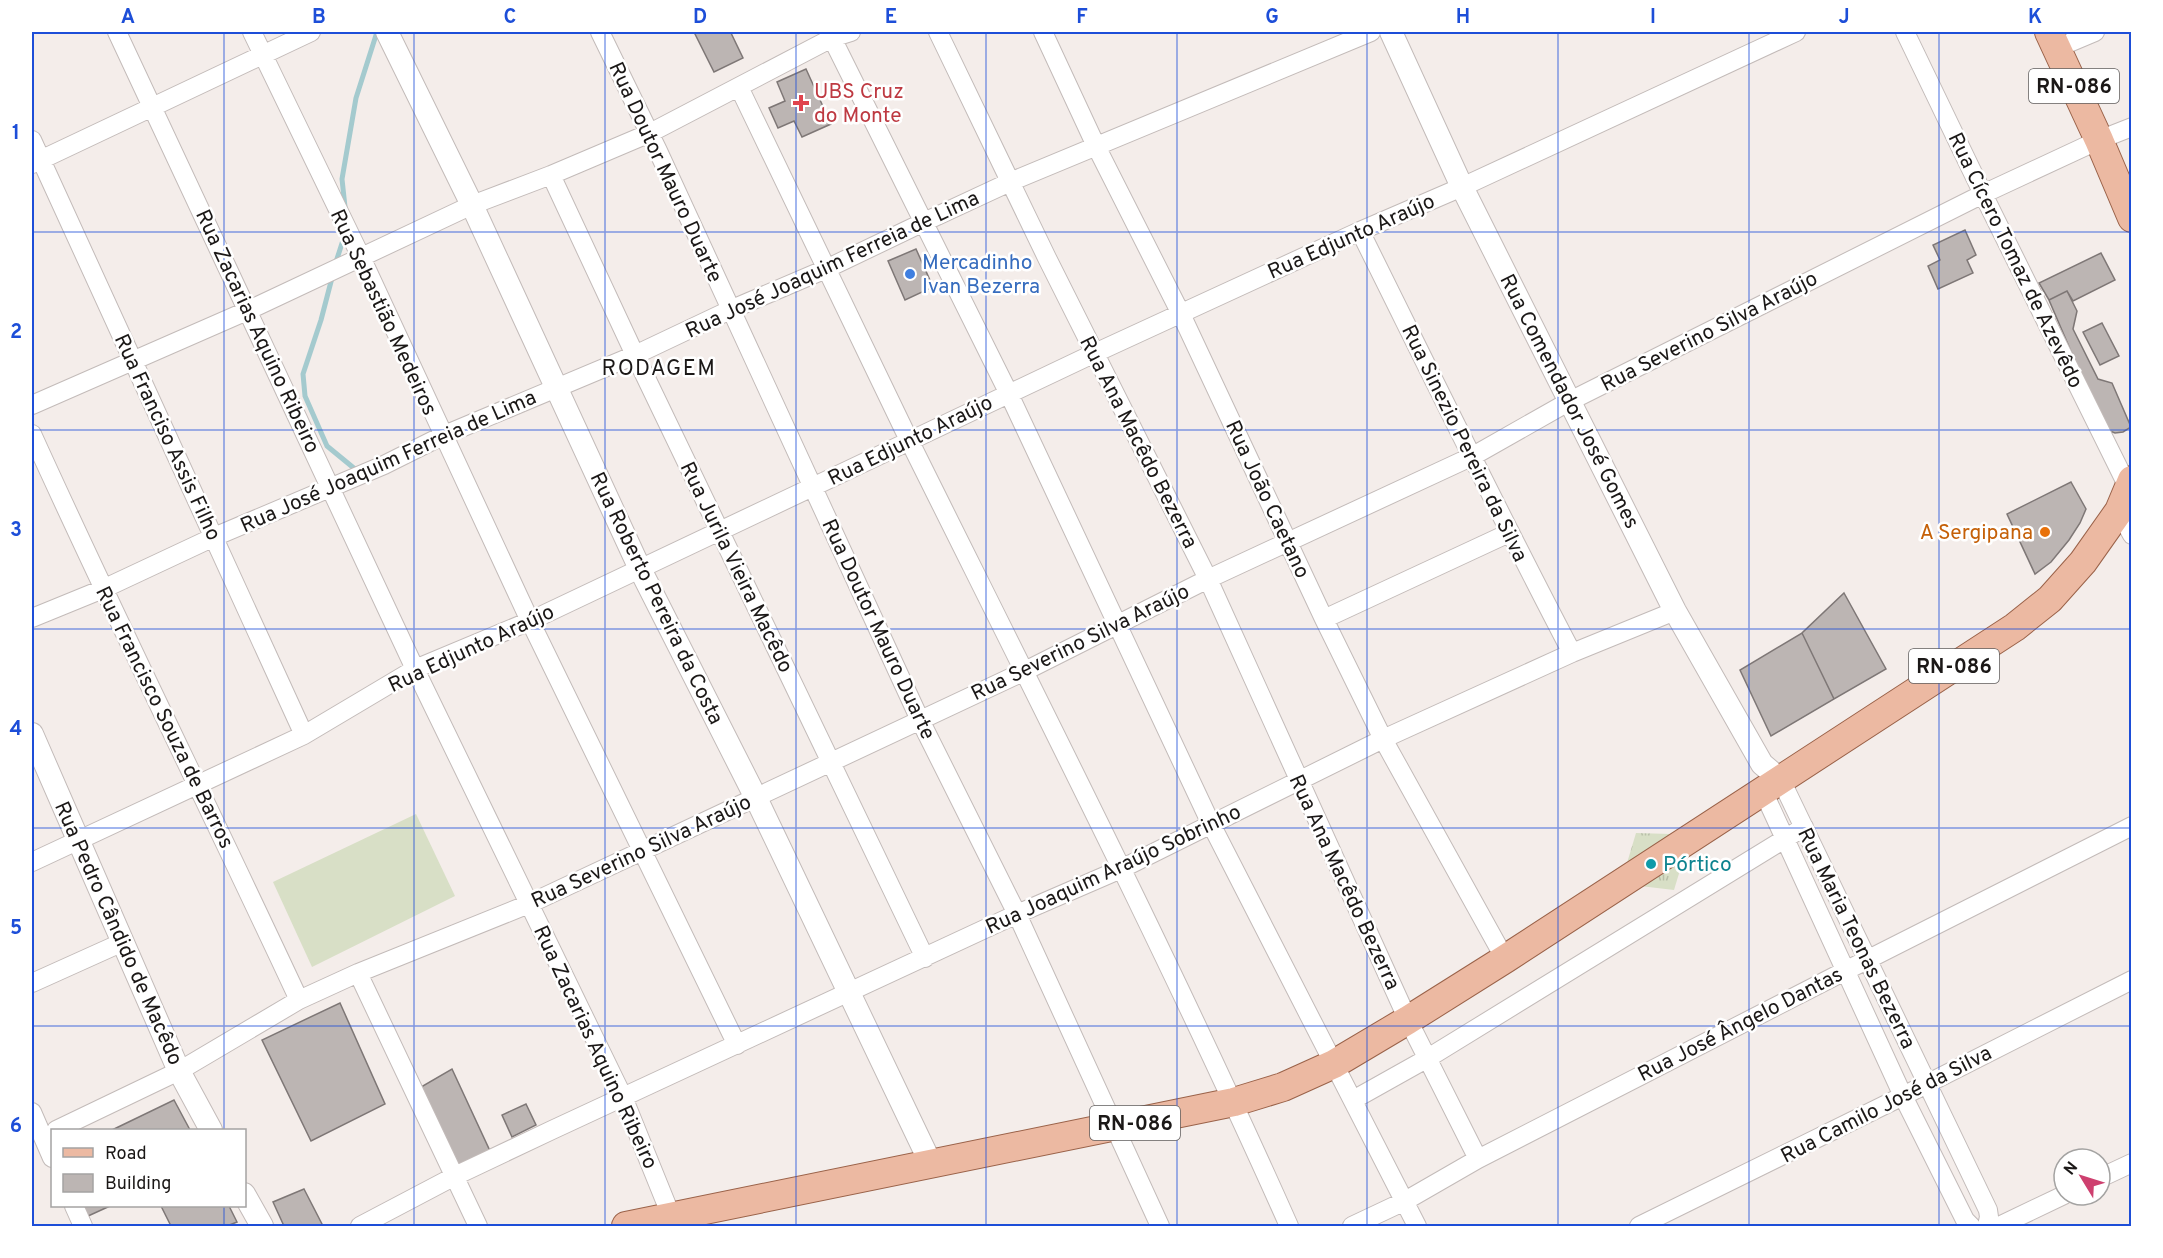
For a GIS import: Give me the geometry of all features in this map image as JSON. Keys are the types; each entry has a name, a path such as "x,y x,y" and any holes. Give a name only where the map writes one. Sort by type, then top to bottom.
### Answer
{"main road":[{"name":"RN-086","path":"2053,40 2132,218"},
{"name":"RN-086","path":"626,1227 672,1218 713,1219 931,1164 1234,1102 1283,1087 1334,1064 1505,959 1768,778 2015,627 2050,599 2083,562 2127,503"}],"street":[{"name":"Rua Zacarias Aquino Ribeiro","path":"117,32 415,669 623,1096 672,1218"},
{"name":"Rua Sebastião Medeiros","path":"252,32 361,257 442,436 530,621 736,1045"},
{"path":"36,162 310,32"},
{"name":"Rua Roberto Pereira da Costa","path":"387,32 472,205 640,569 756,798 931,1164"},
{"name":"Rua Doutor Mauro Duarte","path":"600,32 650,133 920,720 1017,914 1161,1227"},
{"path":"32,405 249,310 472,205 551,175 650,133 739,87 831,35 851,32"},
{"name":"Rua Ana Macêdo Bezerra","path":"938,32 1010,182 1208,579 1408,1020 1478,1159"},
{"name":"Rua João Caetano","path":"1043,32 1383,739 1505,959"},
{"name":"Rua José Joaquim Ferreia de Lima","path":"32,618 103,589 214,537 332,488 442,436 635,356 730,310 826,270 1010,182 1371,32"},
{"name":"Rua Comendador José Gomes","path":"1391,32 1462,187 1674,611 1768,778"},
{"name":"Rua Edjunto Araújo","path":"32,862 303,735 415,669 530,621 1009,393 1796,32"},
{"name":"Rua Cícero Tomaz de Azevêdo","path":"1905,32 2127,503"},
{"path":"2053,40 2095,32"},
{"path":"831,35 1009,393 1211,824 1417,1227"},
{"path":"739,87 826,270 1025,671 1234,1102 1289,1227"},
{"name":"Rua Severino Silva Araújo","path":"58,1129 179,1071 300,1000 358,973 529,904 1025,671 1208,579 1473,456 1570,402 1983,194 2132,127"},
{"name":"Rua Franciso Assis Filho","path":"32,140 36,162 132,360 303,735"},
{"name":"Rua Jurila Vieira Macêdo","path":"551,175 635,356 925,958"},
{"name":"Rua Sinezio Pereira da Silva","path":"1360,231 1509,533 1572,653"},
{"name":"Rua Francisco Souza de Barros","path":"32,434 103,589 300,1000"},
{"path":"1324,619 1509,533"},
{"name":"Rua Joaquim Araújo Sobrinho","path":"360,1227 455,1176 1017,914 1121,869 1383,739 1572,653 1674,611"},
{"name":"Rua Pedro Cândido de Macêdo","path":"32,734 179,1071 210,1129"},
{"name":"Rua Maria Teonas Bezerra","path":"1768,778 1804,827 1988,1210 1989,1217 1986,1227"},
{"name":"Rua Maria Teonas Bezerra","path":"1768,778 1785,839 1903,1096 1965,1220 1971,1227"},
{"name":"Rua José Ângelo Dantas","path":"1352,1227 1405,1201 1478,1159 2132,826"},
{"path":"1353,1100 1428,1058 1804,827"},
{"path":"32,983 123,942"},
{"path":"358,973 478,1227"},
{"name":"Rua Camilo José da Silva","path":"1639,1227 2132,980"},
{"path":"32,1112 50,1133"},
{"path":"2112,1172 2132,1163"},
{"path":"246,1198 262,1227"},
{"path":"1999,1227 2052,1201"},
{"path":"74,1207 83,1227"}],"green space":[{"path":"416,814 455,896 312,967 273,882"},
{"path":"1636,833 1671,834 1684,857 1674,890 1640,886 1627,863"}],"building":[{"path":"694,32 735,32 731,33 743,58 714,72"},
{"path":"806,69 831,124 802,137 794,121 778,128 769,108 785,101 777,82"},
{"path":"1965,230 1976,255 1967,260 1973,273 1938,289 1928,266 1940,260 1933,245"},
{"name":"Mercadinho Ivan Bezerra","path":"916,249 933,287 905,300 888,261"},
{"path":"2101,253 2115,280 2073,301 2067,291 2049,300 2039,283"},
{"path":"2067,291 2077,311 2073,329 2098,379 2112,383 2131,427 2123,432 2115,433 2103,426 2049,300"},
{"path":"2102,323 2119,356 2100,365 2083,332"},
{"name":"A Sergipana","path":"2071,482 2086,509 2069,540 2051,562 2035,574 2007,514"},
{"path":"1844,593 1886,669 1834,699 1802,633"},
{"path":"1802,633 1834,699 1771,736 1740,670"},
{"path":"340,1003 385,1104 311,1141 262,1040"},
{"path":"452,1069 490,1151 459,1166 421,1087"},
{"path":"174,1100 189,1129 114,1129"},
{"path":"526,1104 536,1125 512,1137 502,1115"},
{"path":"304,1189 323,1226 284,1226 273,1202"},
{"path":"81,1207 108,1207 86,1217"},
{"path":"162,1207 230,1207 237,1222 227,1226 171,1226"}],"waterway":[{"path":"345,207 342,179 356,98 377,32"},
{"path":"335,265 345,234"},
{"path":"333,274 303,374 305,396 327,446 355,469"}],"place":[{"name":"UBS Cruz do Monte","path":"801,103"},
{"name":"Mercadinho Ivan Bezerra","path":"910,274"},
{"name":"A Sergipana","path":"2045,532"},
{"name":"Pórtico","path":"1651,864"}],"district":[{"name":"RODAGEM","path":"659,367"}]}
